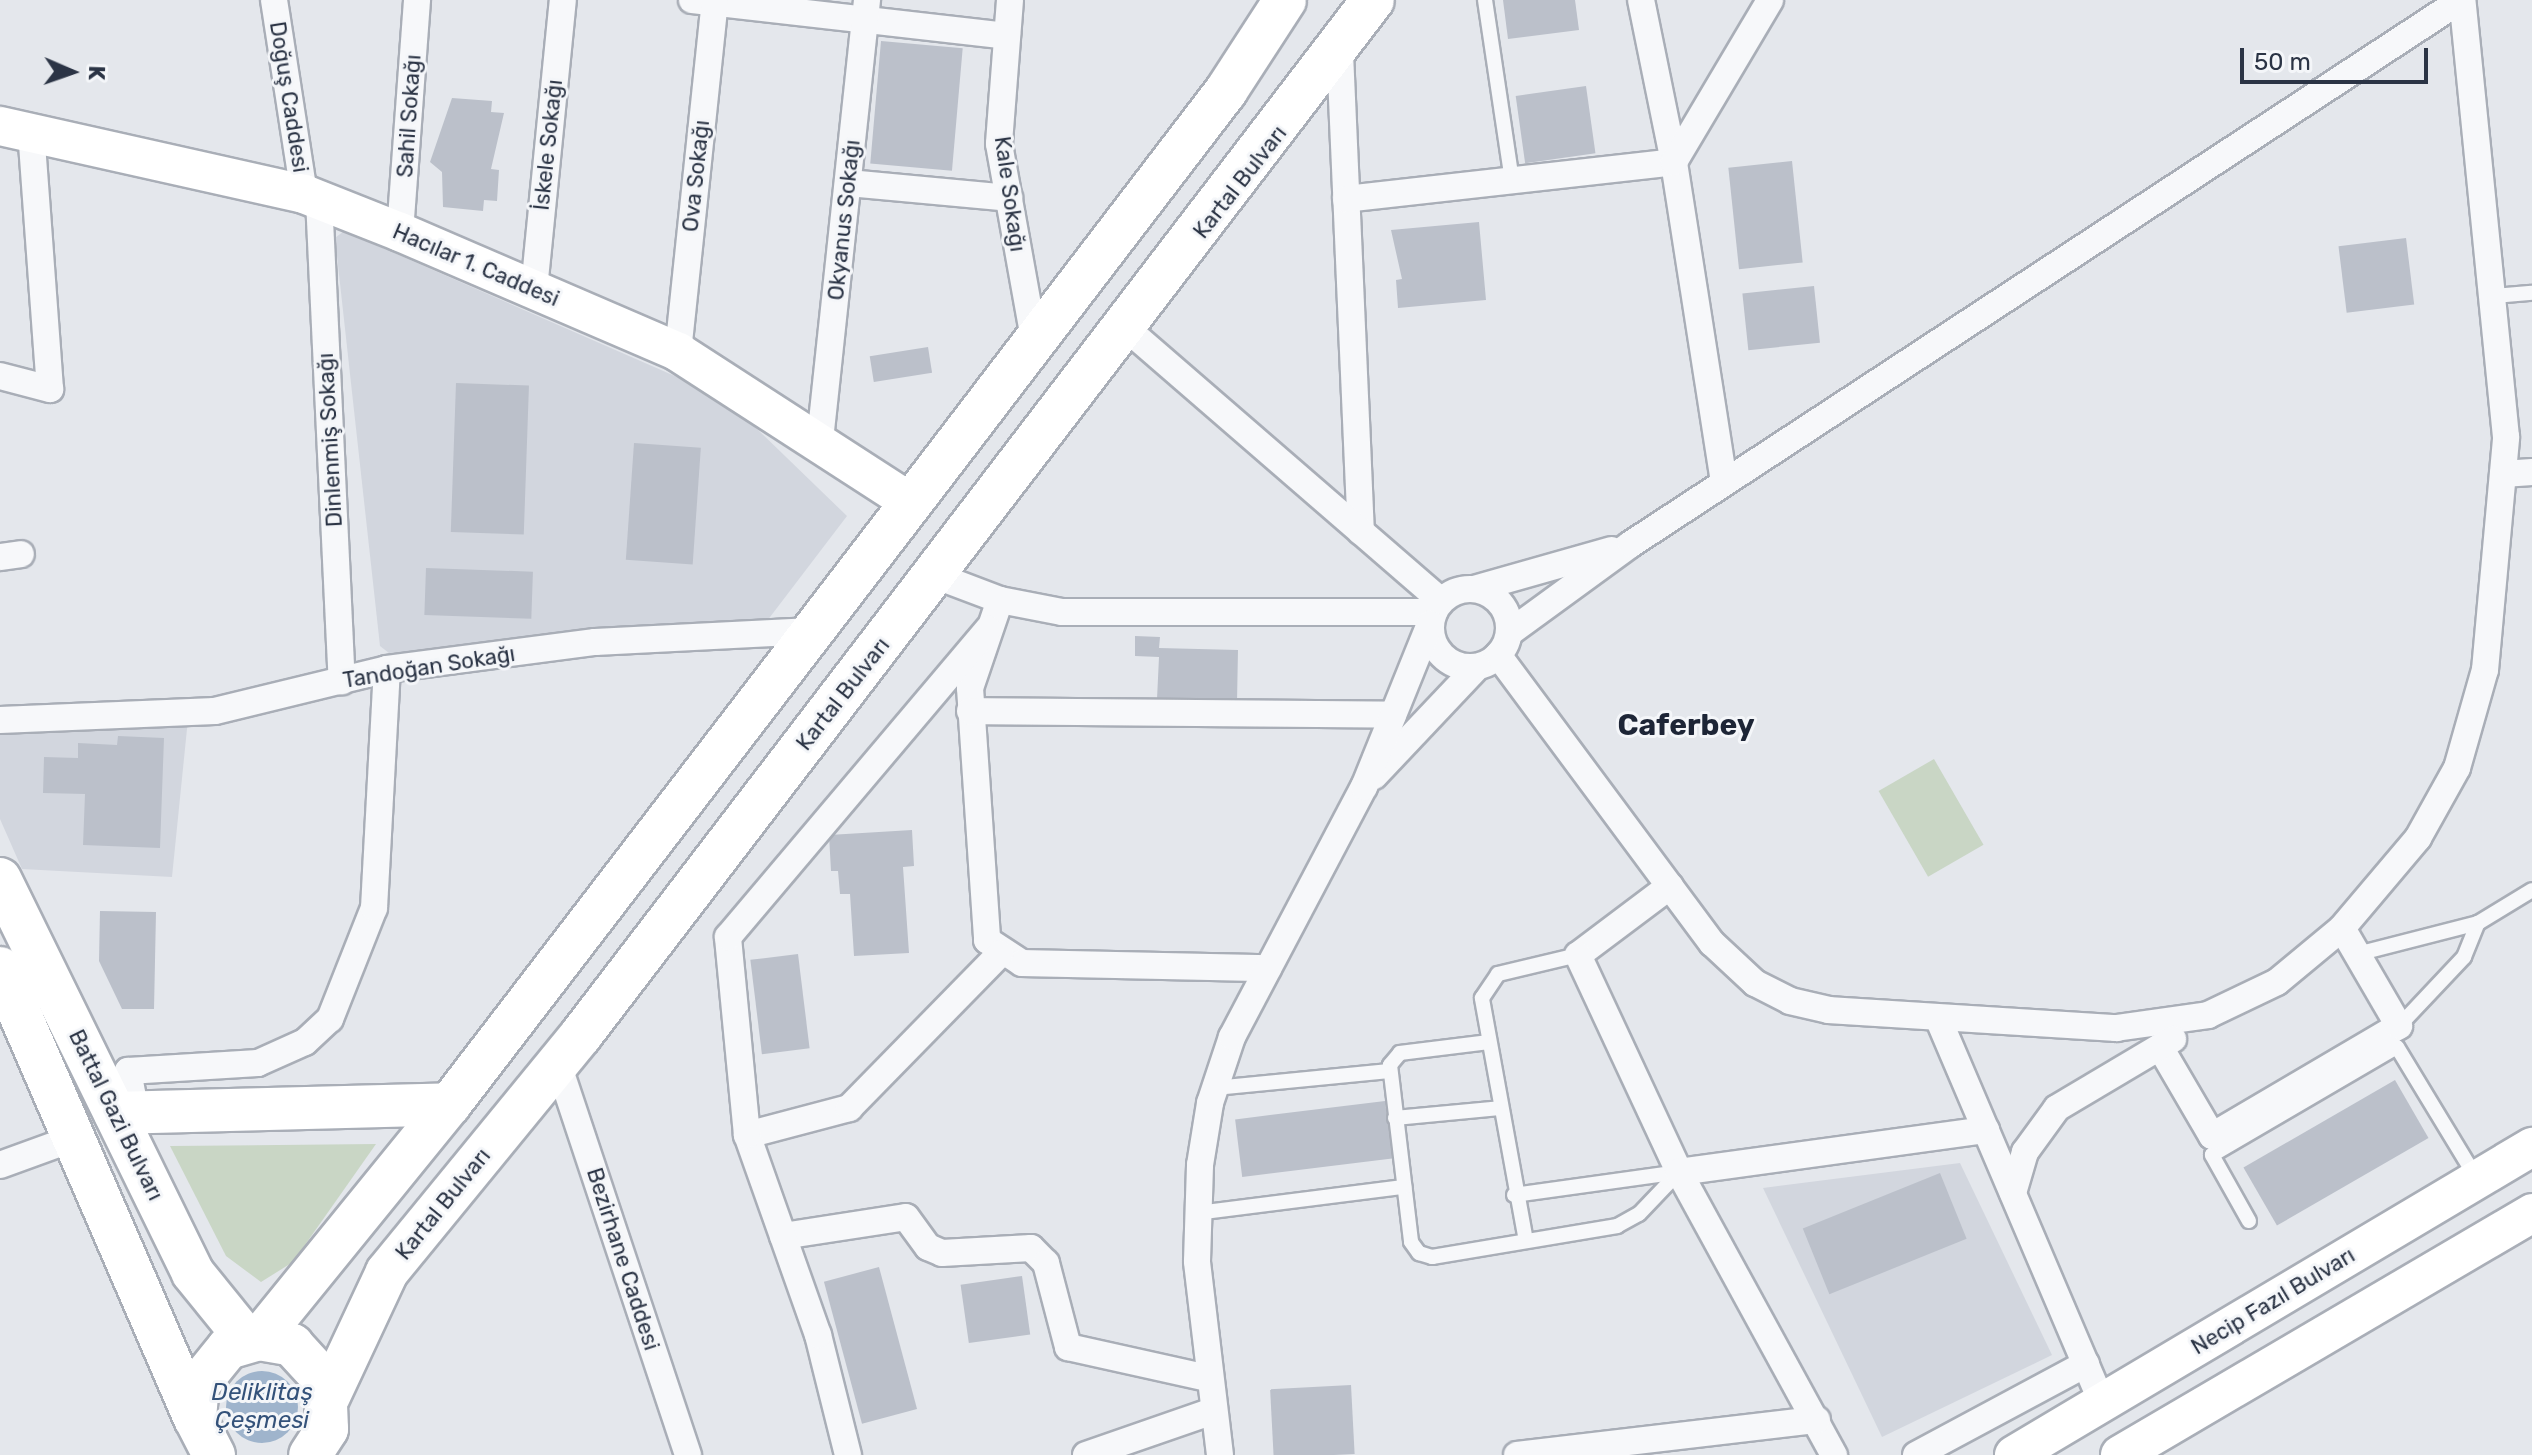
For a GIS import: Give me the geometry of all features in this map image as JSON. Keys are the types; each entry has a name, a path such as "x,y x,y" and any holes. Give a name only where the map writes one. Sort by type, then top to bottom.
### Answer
{"main road":[{"path":"204,1442 205,1370 254,1340 450,1104 1226,91 1285,0"},
{"name":"Kartal Bulvarı","path":"317,1451 329,1396 387,1272 558,1064 1340,53 1373,0"},
{"name":"Battal Gazi Bulvarı","path":"0,879 126,1113 193,1273 254,1340"},
{"name":"Battal Gazi Bulvarı","path":"0,968 77,1137 204,1442"},
{"path":"126,1113 450,1104"},
{"path":"254,1340 305,1354 329,1396"}],"street":[{"name":"Doğuş Caddesi","path":"274,0 311,197"},
{"name":"Sahil Sokağı","path":"400,232 417,0"},
{"name":"İskele Sokağı","path":"534,289 563,0"},
{"name":"Kale Sokağı","path":"1010,0 999,144 1034,339"},
{"path":"1641,0 1674,162 1724,482"},
{"path":"1674,162 1770,0"},
{"path":"1364,787 1495,652 1631,544 2462,0 2494,296 2503,474 2485,670 2469,736 2418,838 2342,928 2277,982 2208,1015 2057,1108 2025,1152 2013,1193"},
{"path":"707,1 866,11 1007,36"},
{"name":"Ova Sokağı","path":"678,352 707,1"},
{"name":"Okyanus Sokağı","path":"820,440 866,11"},
{"path":"1340,53 1361,532"},
{"name":"Hacılar 1. Caddesi","path":"16,129 311,197 400,232 678,352 820,440 911,503"},
{"path":"0,376 50,389 16,129"},
{"path":"1346,199 1674,162"},
{"path":"848,183 1009,198"},
{"name":"Dinlenmiş Sokağı","path":"311,197 342,681"},
{"path":"1126,328 1361,532 1435,612 1443,657 1495,652"},
{"path":"2503,474 2532,472"},
{"path":"934,575 1000,600 1090,613 1435,612 1474,589 1631,544"},
{"path":"1474,589 1496,599 1495,652 1725,958 1772,993 1828,1010 2116,1028 2208,1015"},
{"path":"1000,600 988,629 970,711 982,931 1000,954 1034,964 1268,968"},
{"path":"1220,1455 1208,1378 1197,1213 1215,1088 1268,968 1364,787 1435,612"},
{"path":"848,1455 818,1335 747,1135 728,937 988,629"},
{"name":"Tandoğan Sokağı","path":"0,720 215,711 387,669 595,642 812,631"},
{"path":"126,1113 128,1071 258,1063 298,1047 330,1019 374,908 387,669"},
{"path":"970,711 1393,715"},
{"path":"1670,886 1578,955 1679,1172 1834,1455"},
{"path":"2160,1047 2212,1136 2399,1026 2342,928"},
{"path":"747,1135 849,1108 1000,954"},
{"path":"1938,1018 2102,1402"},
{"name":"Bezirhane Caddesi","path":"558,1064 688,1455"},
{"path":"1679,1172 1986,1130"},
{"path":"0,1165 77,1137"},
{"name":"Necip Fazıl Bulvarı","path":"2014,1455 2532,1147"},
{"path":"2120,1455 2532,1213"},
{"path":"783,1236 906,1217 923,1242 942,1253 1031,1248 1046,1263 1068,1347 1208,1378"},
{"path":"1916,1455 2086,1364"},
{"path":"1086,1455 1213,1411"},
{"path":"1517,1455 1817,1420"}],"lane":[{"path":"1485,0 1512,180"},
{"path":"2494,296 2532,293"},
{"path":"2357,954 2478,923 2532,890"},
{"path":"2399,1026 2464,957 2478,923"},
{"path":"1526,1241 1514,1195 1482,998 1489,981 1578,955"},
{"path":"1489,1042 1400,1053 1389,1071 1411,1242 1425,1256 1617,1226 1639,1214 1679,1172"},
{"path":"2249,1221 2212,1155 2397,1047 2477,1179"},
{"path":"1215,1088 1389,1071"},
{"path":"1395,1118 1500,1108"},
{"path":"1514,1195 1679,1172"},
{"path":"1197,1213 1404,1187"}],"shaded area":[{"path":"344,231 725,398 847,516 767,621 389,653 380,646 335,238"},
{"path":"188,719 172,877 22,869 0,819 0,729"},
{"path":"1960,1163 2052,1355 1882,1437 1763,1188"}],"green space":[{"path":"1934,759 1984,845 1928,877 1879,791"},
{"path":"376,1144 293,1262 261,1282 226,1256 170,1146"}],"water":[{"name":"Deliklitaş Çeşmesi","path":"269,1371 288,1381 296,1393 296,1421 288,1433 276,1441 255,1443 236,1433 228,1421 226,1400 236,1381 248,1373"}],"building":[{"path":"1503,0 1575,0 1579,30 1508,39"},
{"path":"881,41 963,48 952,171 870,164"},
{"path":"1586,86 1595,153 1525,163 1516,96"},
{"path":"452,98 492,101 491,112 504,113 491,169 499,170 497,201 484,200 483,211 443,207 442,172 430,162"},
{"path":"1792,161 1803,262 1739,269 1728,168"},
{"path":"1479,222 1486,300 1398,308 1396,280 1402,279 1391,230"},
{"path":"2406,238 2414,305 2347,313 2339,246"},
{"path":"1814,286 1820,343 1748,350 1742,294"},
{"path":"928,347 932,373 874,382 870,356"},
{"path":"456,383 529,386 524,534 451,532"},
{"path":"634,443 701,448 693,564 626,560"},
{"path":"426,568 533,572 531,619 424,615"},
{"path":"1135,636 1160,637 1159,648 1238,650 1237,702 1157,699 1159,657 1135,656"},
{"path":"118,736 164,738 160,848 83,845 85,794 43,793 44,757 78,758 78,743 117,745"},
{"path":"912,830 914,866 903,867 909,953 854,956 850,894 840,894 838,871 831,871 829,835"},
{"path":"100,911 156,912 154,1009 122,1009 99,961"},
{"path":"798,954 810,1048 762,1054 750,960"},
{"path":"2395,1080 2428,1138 2277,1226 2243,1168"},
{"path":"1385,1101 1392,1159 1242,1177 1235,1119"},
{"path":"1940,1173 1967,1239 1829,1294 1803,1228"},
{"path":"879,1267 917,1409 862,1424 824,1282"},
{"path":"1022,1276 1030,1334 969,1343 961,1285"},
{"path":"1351,1385 1355,1454 1274,1455 1270,1389"}],"district":[{"name":"Caferbey","path":"1686,725"}]}
